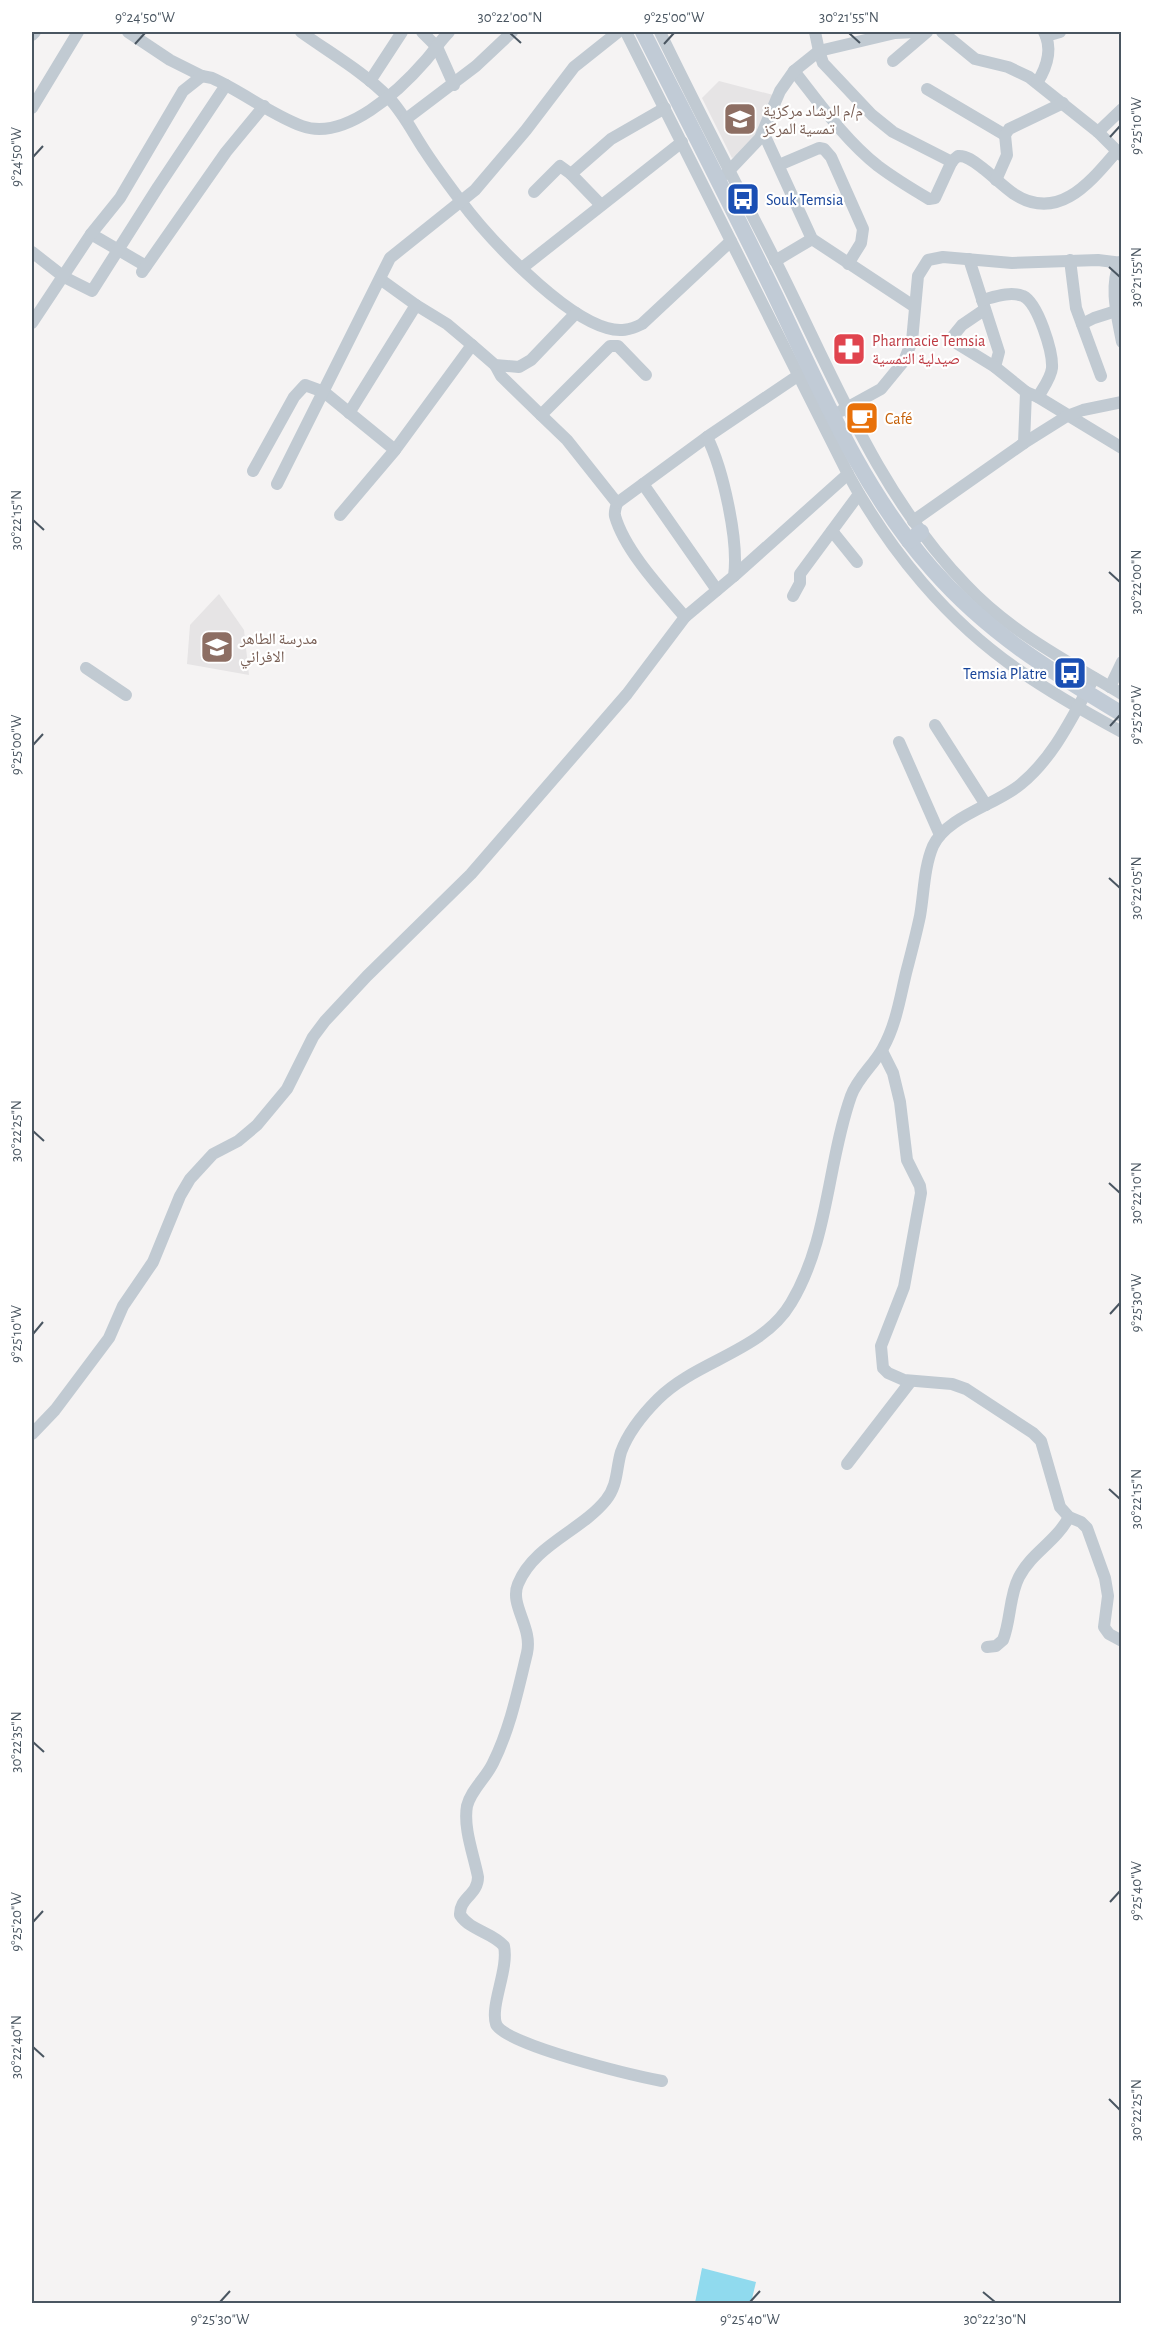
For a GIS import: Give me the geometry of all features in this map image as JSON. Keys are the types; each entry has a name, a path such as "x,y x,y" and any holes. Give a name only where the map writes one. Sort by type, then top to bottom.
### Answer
{"main road":[{"path":"644,32 688,137 724,176 747,254 804,372 834,414 875,490 912,540 943,593 1029,657 1090,685 1122,714"}],"street":[{"path":"32,35 35,32"},
{"path":"32,108 78,32"},
{"path":"128,32 170,60 226,85 302,126 323,129 350,122 388,98 449,32"},
{"path":"301,32 370,81 388,98 406,119 426,152 462,202 522,268 576,313 608,328 631,329 651,317 731,241"},
{"path":"370,81 402,32"},
{"path":"422,32 437,46 454,85"},
{"path":"406,119 454,85 512,32"},
{"path":"277,484 390,258 462,202 526,130 574,67 618,32"},
{"path":"626,32 665,108 688,137 731,241 747,254"},
{"path":"660,32 724,176 776,261 824,363 848,474 859,494 989,607 1090,685 1110,687 1122,694"},
{"path":"815,32 819,51 828,69 882,124 920,147 952,162"},
{"path":"724,176 754,146 764,132 780,91 794,71 819,51 895,33 916,32"},
{"path":"892,61 927,32"},
{"path":"794,71 835,122 866,155 891,175 929,199 935,198 952,162 958,156 964,156 1024,199 1046,202 1076,195 1119,153 1098,132 1037,83 1014,69 975,59 942,32"},
{"path":"1037,83 1047,63 1049,49 1045,34 1060,32"},
{"path":"32,323 91,234 120,198 183,91 202,76"},
{"path":"32,252 64,276 92,291 226,85"},
{"path":"927,89 1005,135"},
{"path":"996,180 1007,155 1005,135 1009,129 1063,103"},
{"path":"91,234 119,249 144,269 225,152 264,106"},
{"path":"572,174 611,139 665,108"},
{"path":"1098,132 1122,109"},
{"path":"764,132 812,239 915,307"},
{"path":"522,268 600,204 688,137"},
{"path":"779,165 819,148 826,150 831,157 863,229 861,243 848,264"},
{"path":"534,192 560,166 572,174 600,204"},
{"path":"776,261 812,239"},
{"path":"834,414 881,389 897,373 912,341 918,276 925,262 937,257 1012,262 1070,260 1121,262 1114,276 1116,311 1122,342"},
{"path":"969,259 999,352 995,367"},
{"path":"1070,260 1072,293 1101,376"},
{"path":"380,279 447,324 495,365 501,376 567,440 617,503"},
{"path":"1038,397 1052,369 1049,347 1036,312 1029,301 1022,296 1002,295 983,305 962,325 953,336 956,343 995,367 1026,392 1122,448"},
{"path":"349,413 416,305"},
{"path":"1082,324 1116,311"},
{"path":"495,365 513,368 524,366 576,313"},
{"path":"340,515 395,450 472,345"},
{"path":"541,415 610,346 618,346 646,375"},
{"path":"685,617 648,573 628,543 614,514 617,503 707,436 804,372"},
{"path":"253,471 297,392 305,385 324,392 395,450"},
{"path":"1024,443 1026,392"},
{"path":"912,540 1024,443 1067,416 1083,410 1122,402"},
{"path":"707,436 714,450 730,515 735,561 734,576"},
{"path":"32,1434 55,1410 109,1338 123,1306 153,1263 189,1179 213,1154 238,1141 272,1108 287,1089 318,1030 367,976 471,874 627,694 685,617 848,474"},
{"path":"643,484 717,590"},
{"path":"793,596 800,584 800,574 859,494"},
{"path":"832,531 857,562"},
{"path":"943,593 970,631 1018,670 1122,732"},
{"path":"1110,687 1122,662"},
{"path":"86,668 126,695"},
{"path":"662,2081 613,2071 536,2047 510,2036 498,2027 496,2015 505,1964 504,1946 470,1925 460,1912 462,1905 478,1886 466,1818 467,1807 472,1795 492,1766 500,1748 528,1650 528,1632 516,1594 520,1580 540,1554 596,1511 607,1499 616,1483 623,1447 657,1400 693,1373 769,1330 789,1306 805,1275 820,1231 829,1183 852,1093 882,1051 894,1020 918,924 932,849 940,835 953,824 1015,789 1032,774 1056,745 1090,685"},
{"path":"935,725 987,805"},
{"path":"899,742 940,835"},
{"path":"882,1051 893,1073 900,1102 907,1160 920,1186 921,1193 904,1287 881,1346 880,1355 884,1368 888,1373 911,1381 952,1384 966,1389 1037,1437 1045,1450 1060,1507 1069,1517 1081,1522 1089,1533 1107,1584 1108,1596 1104,1627 1109,1634 1122,1641"},
{"path":"847,1464 911,1381"},
{"path":"987,1647 996,1646 1003,1640 1016,1586 1022,1572 1059,1534 1069,1517"}],"shaded area":[{"name":"م/م الرشاد مركزية تمسية المركز","path":"719,81 777,96 747,150 732,158 702,98"},
{"name":"مدرسة الطاهر الافراني","path":"219,594 244,630 249,675 187,664 190,625"}],"water":[{"path":"702,2268 756,2282 751,2303 695,2303"}],"place":[{"name":"م/م الرشاد مركزية تمسية المركز","path":"740,119"},
{"name":"Souk Temsia","path":"743,199"},
{"name":"Pharmacie Temsia صيدلية التمسية","path":"849,349"},
{"name":"Café","path":"862,418"},
{"name":"مدرسة الطاهر الافراني","path":"217,647"},
{"name":"Temsia Platre","path":"1070,673"}]}
